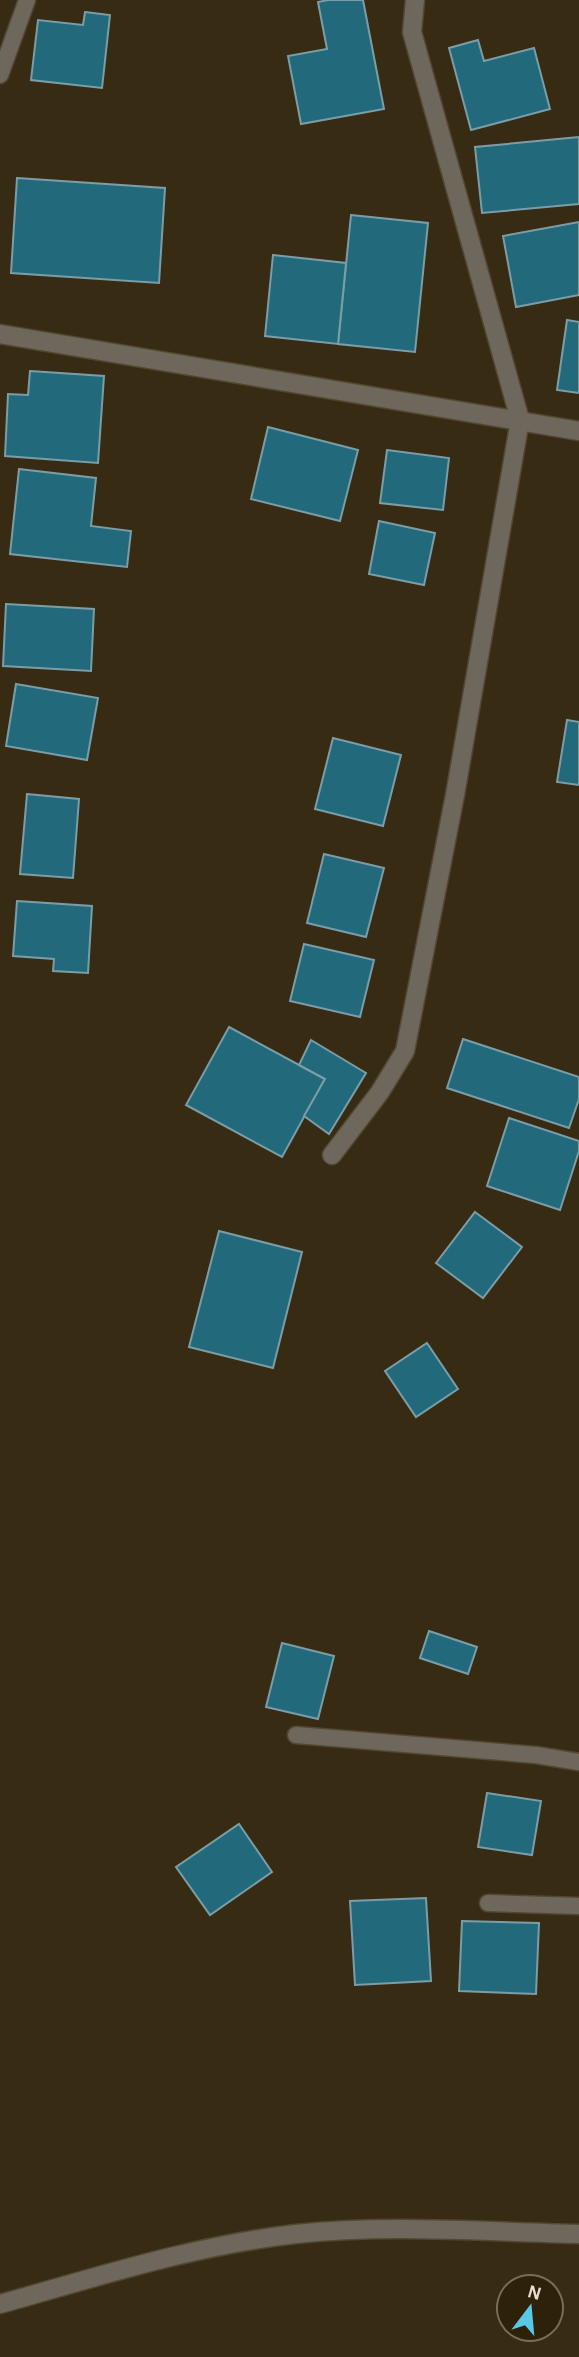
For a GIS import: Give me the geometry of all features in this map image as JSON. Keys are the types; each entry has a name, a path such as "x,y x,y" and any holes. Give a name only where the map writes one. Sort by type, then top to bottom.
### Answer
{"street":[{"path":"332,1154 380,1092 405,1051 455,795 520,420 412,32 415,0"},
{"path":"0,334 579,431"},
{"path":"0,2304 146,2263 294,2234 399,2230 579,2234"}],"lane":[{"path":"0,75 27,0"},
{"path":"296,1735 536,1755 579,1762"},
{"path":"488,1903 579,1906"}],"building":[{"path":"363,0 384,109 301,124 288,56 327,49 318,2"},
{"path":"85,12 110,15 102,88 31,80 38,20 83,25"},
{"path":"478,40 484,61 534,48 550,109 471,130 449,48"},
{"path":"579,137 579,204 482,213 475,147"},
{"path":"17,178 165,188 159,283 11,273"},
{"path":"351,215 428,223 415,352 338,344"},
{"path":"579,222 579,295 516,307 503,236"},
{"path":"273,255 346,263 338,344 265,336"},
{"path":"567,320 579,322 579,393 557,390"},
{"path":"30,371 104,376 98,463 5,456 8,394 28,395"},
{"path":"268,427 358,450 340,521 251,499"},
{"path":"387,450 449,458 443,510 380,503"},
{"path":"19,469 96,478 91,526 131,531 127,567 10,554"},
{"path":"379,521 435,533 424,585 369,574"},
{"path":"6,604 94,609 91,671 3,666"},
{"path":"16,684 98,698 87,760 6,746"},
{"path":"567,720 579,722 579,785 557,782"},
{"path":"333,738 401,755 383,826 315,809"},
{"path":"27,794 79,799 73,878 20,874"},
{"path":"324,854 384,868 366,937 307,923"},
{"path":"17,901 92,906 88,973 53,971 54,959 13,956"},
{"path":"304,944 374,960 360,1017 290,1001"},
{"path":"229,1027 325,1079 282,1157 186,1105"},
{"path":"463,1039 579,1077 579,1099 569,1128 447,1088"},
{"path":"311,1040 366,1073 329,1134 304,1116 325,1079 299,1065"},
{"path":"509,1118 579,1141 579,1151 560,1210 487,1186"},
{"path":"475,1212 522,1247 483,1298 436,1263"},
{"path":"219,1231 302,1252 273,1368 189,1347"},
{"path":"427,1343 458,1389 416,1417 385,1371"},
{"path":"429,1631 477,1647 468,1674 420,1658"},
{"path":"282,1643 334,1656 318,1719 266,1707"},
{"path":"487,1793 541,1801 532,1855 478,1847"},
{"path":"239,1824 272,1872 210,1915 176,1867"},
{"path":"426,1898 431,1981 355,1985 350,1901"},
{"path":"462,1921 539,1923 536,1994 459,1991"}]}
